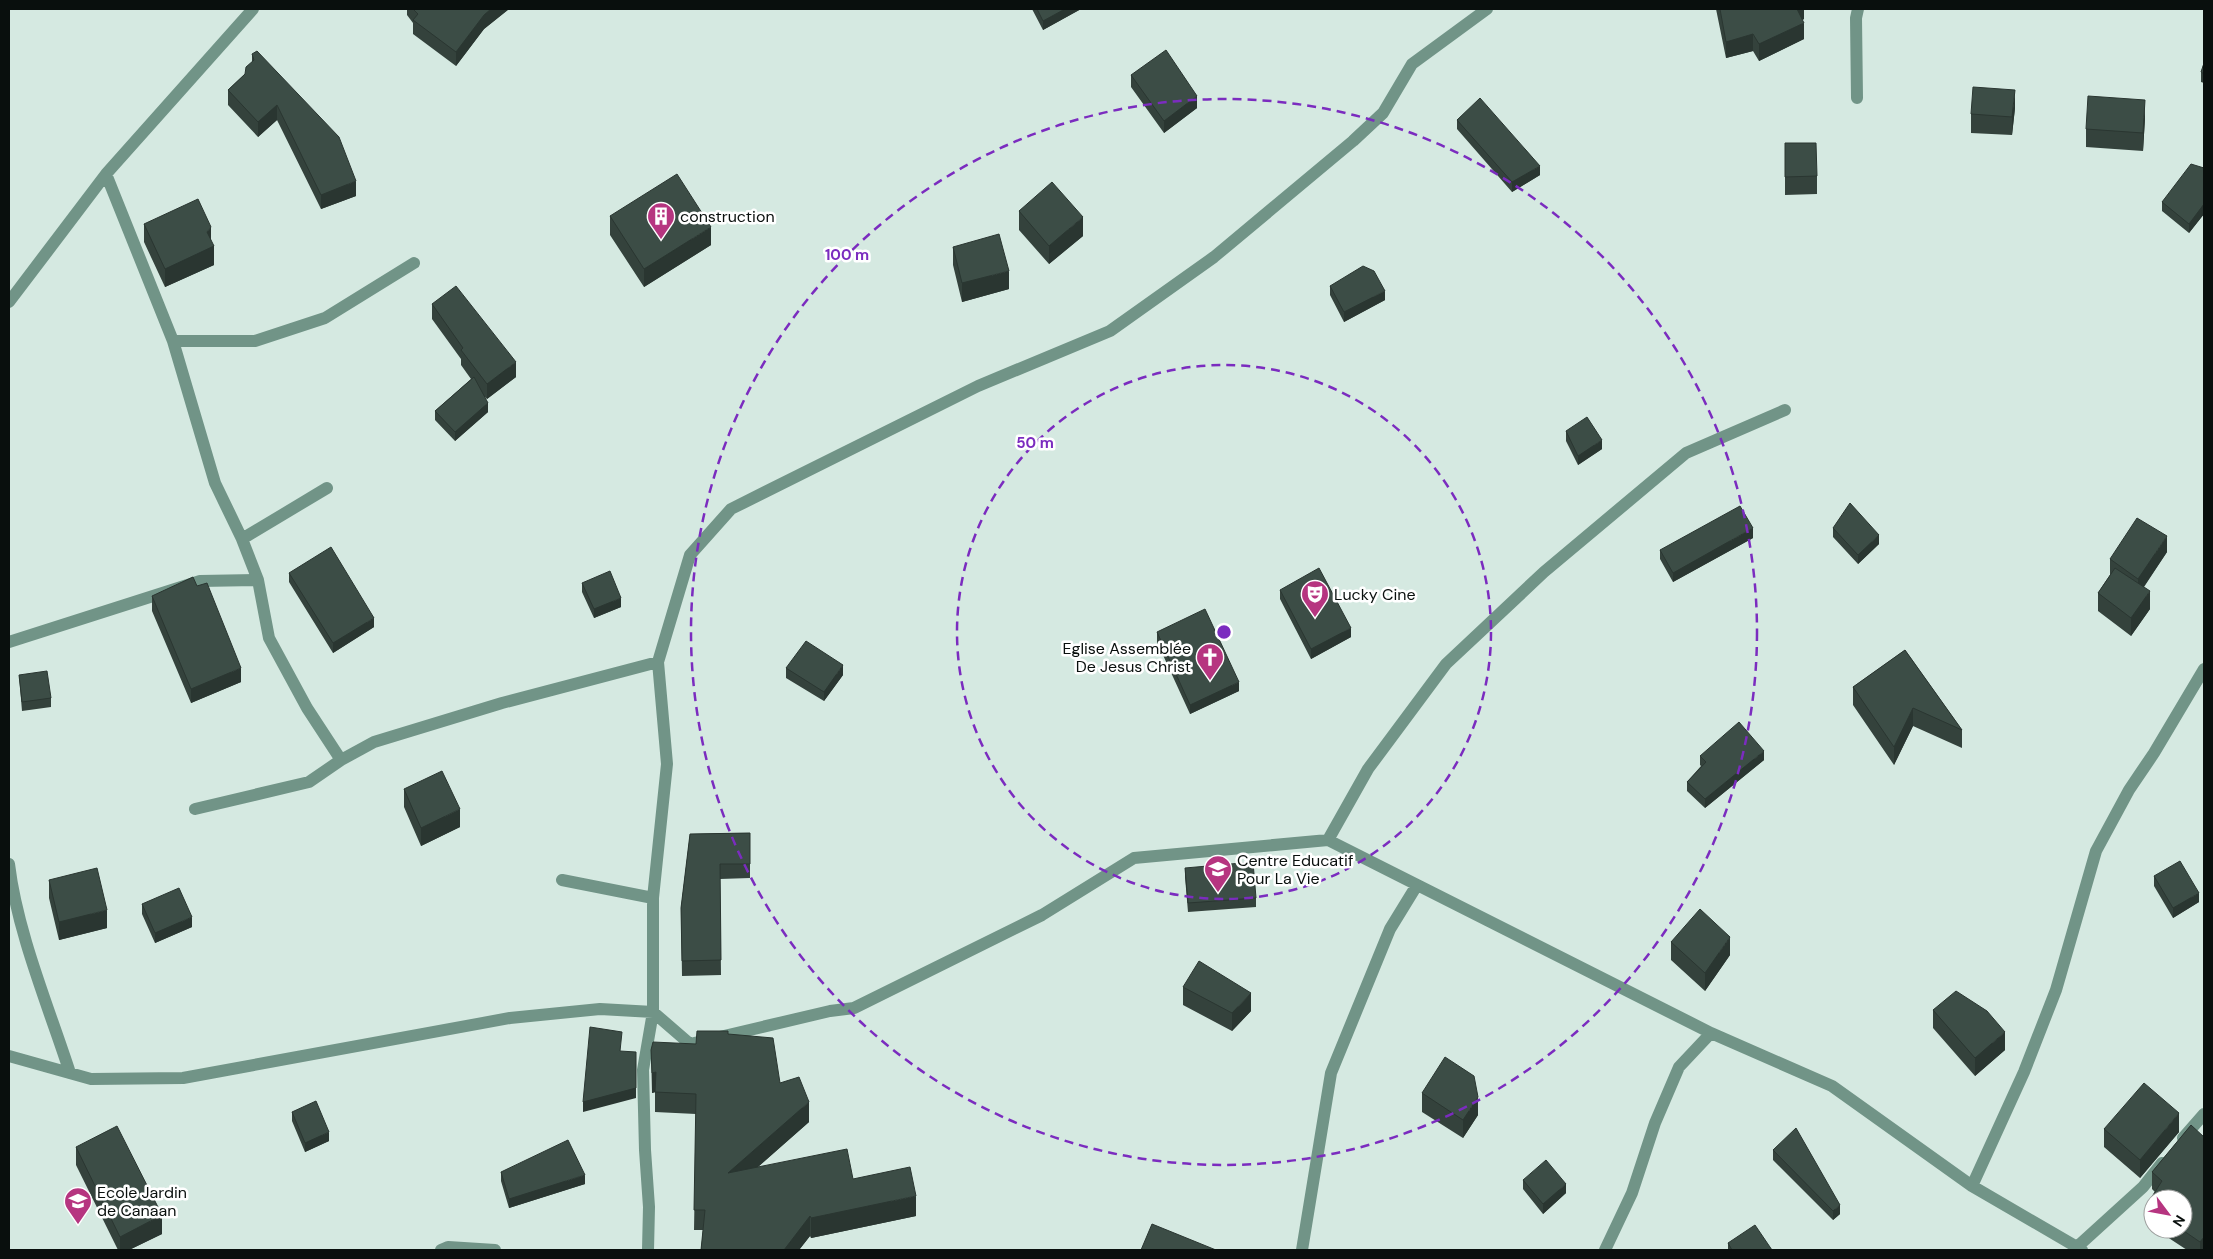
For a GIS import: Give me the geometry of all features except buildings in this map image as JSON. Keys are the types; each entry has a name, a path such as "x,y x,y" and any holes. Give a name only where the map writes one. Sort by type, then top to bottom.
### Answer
{"street":[{"path":"9,302 106,174 253,9"},
{"path":"648,1250 649,1206 645,1150 643,1070 653,1012 653,898 667,764 658,662 690,555 731,509 978,386 1110,330 1214,257 1353,141 1383,113 1412,64 1487,9"},
{"path":"1857,98 1856,18 1858,9"},
{"path":"106,174 173,341 215,483 242,540 258,580 269,638 308,708 341,760"},
{"path":"173,341 255,341 325,318 414,263"},
{"path":"1328,840 1368,769 1446,664 1502,611 1544,572 1686,453 1785,410"},
{"path":"242,540 327,488"},
{"path":"9,642 200,581 258,580"},
{"path":"195,809 309,782 341,760 374,742 502,703 658,662"},
{"path":"1972,1186 2024,1072 2052,999 2096,851 2128,790 2154,752 2204,669"},
{"path":"9,1056 91,1078 183,1078 510,1018 600,1009 653,1012 690,1044 830,1011 854,1008 1042,915 1134,858 1328,840 1711,1033 1832,1086 1972,1186 2080,1249 2143,1187 2204,1114"},
{"path":"9,864 11,886 25,937 70,1073"},
{"path":"562,880 653,898"},
{"path":"1302,1250 1331,1073 1390,929 1417,885"},
{"path":"1605,1250 1632,1193 1655,1123 1679,1068 1711,1033"},
{"path":"441,1250 448,1247 495,1250"}],"place":[{"name":"construction","path":"661,240"},
{"name":"Lucky Cine","path":"1315,618"},
{"name":"Eglise Assemblée De Jesus Christ","path":"1210,681"},
{"name":"Centre Educatif Pour La Vie","path":"1218,893"},
{"name":"Ecole Jardin de Canaan","path":"78,1225"}]}
